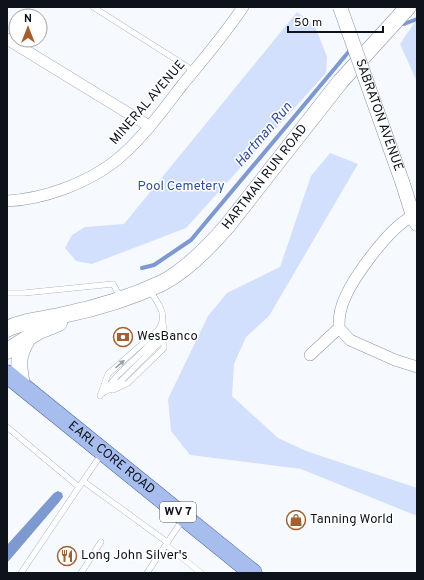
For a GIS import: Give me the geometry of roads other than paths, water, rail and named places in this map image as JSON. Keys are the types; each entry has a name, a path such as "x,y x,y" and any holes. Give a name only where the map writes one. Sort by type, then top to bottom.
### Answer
{"main road":[{"name":"HARTMAN RUN ROAD","path":"10,327 63,316 122,300 163,282 192,261 220,234 247,202 279,158 340,82 408,7"},
{"name":"HARTMAN RUN ROAD","path":"7,351 39,332 93,308"},
{"path":"22,386 18,365 20,351 27,340"},
{"name":"EARL CORE ROAD","path":"7,374 253,573"}],"street":[{"name":"SABRATON AVENUE","path":"340,7 409,191 415,220"},
{"name":"MINERAL AVENUE","path":"7,202 47,194 80,182 114,162 149,126 194,71 241,8"},
{"path":"7,39 149,126"},
{"path":"310,355 339,328 341,309 354,279 385,240 400,225 415,220"},
{"path":"339,328 350,340 417,368"}],"lane":[{"path":"93,7 194,71"},
{"path":"7,293 24,293 113,284 122,300"},
{"path":"100,396 128,382 164,348 161,309 149,288"},
{"path":"100,396 108,374 158,330 163,320"},
{"path":"100,396 117,376 164,335"},
{"path":"7,427 79,486"},
{"path":"21,573 103,451"},
{"path":"83,481 167,544 201,573"},
{"path":"147,573 184,517"},
{"path":"81,573 101,542"}],"water":[{"path":"58,491 62,493 63,497 7,563 7,545 54,493"}],"waterway":[{"name":"Hartman Run","path":"404,24 417,19"},
{"name":"Hartman Run","path":"142,268 154,265 191,240 351,49"}],"place":[{"name":"WesBanco","path":"123,337"},
{"name":"Tanning World","path":"296,520"},
{"name":"Long John Silver's","path":"67,556"}],"park label":[{"name":"Pool Cemetery","path":"181,187"}]}
